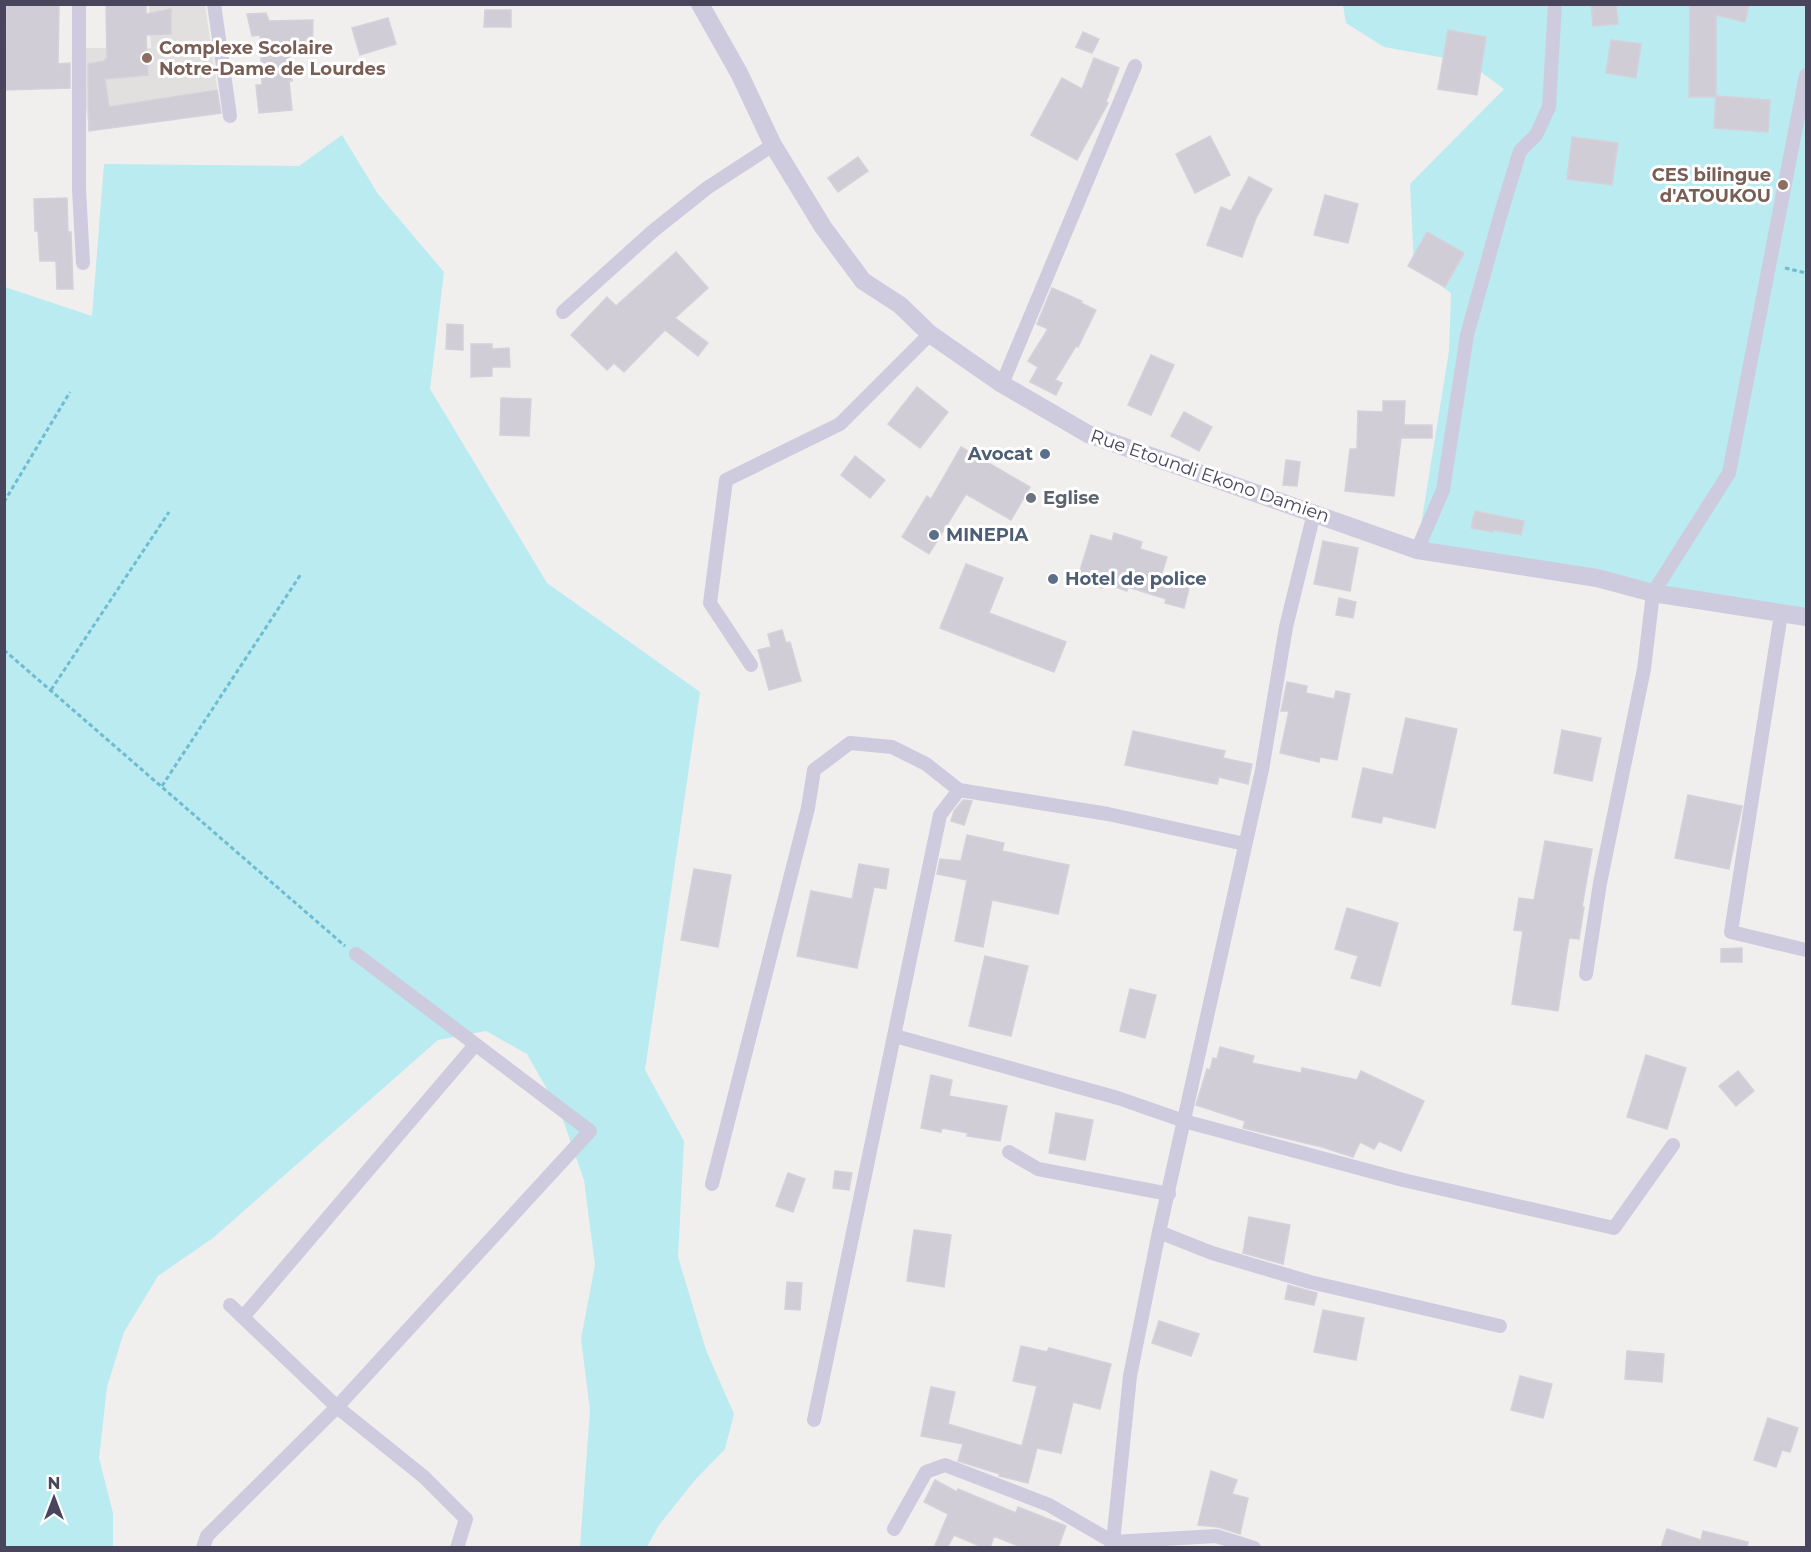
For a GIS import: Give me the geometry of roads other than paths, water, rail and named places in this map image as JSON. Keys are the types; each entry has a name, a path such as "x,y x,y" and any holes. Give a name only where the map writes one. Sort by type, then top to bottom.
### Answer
{"street":[{"path":"79,4 80,189 83,263"},
{"path":"214,4 230,116"},
{"name":"Rue Etoundi Ekono Damien","path":"700,4 739,73 773,145 823,227 863,281 900,306 930,334 1002,384 1088,434 1417,550 1597,578 1653,593 1806,617"},
{"path":"1417,550 1443,490 1467,335 1501,213 1520,151 1536,135 1549,107 1555,4"},
{"path":"1002,384 1135,66"},
{"path":"1586,974 1600,883 1644,669 1653,593 1729,473 1806,75"},
{"path":"563,312 653,231 707,188 773,145"},
{"path":"751,665 710,603 726,480 840,424 930,334"},
{"path":"1112,1545 1130,1376 1159,1232 1262,770 1286,627 1314,513"},
{"path":"1781,614 1731,932 1806,950"},
{"path":"712,1184 808,807 814,770 850,743 892,747 926,764 959,790 1108,814 1245,844"},
{"path":"814,1420 940,815 959,790"},
{"path":"203,1548 207,1536 338,1407 590,1131 356,954"},
{"path":"895,1036 1118,1098 1184,1121 1403,1180 1614,1228 1673,1145"},
{"path":"243,1317 475,1045"},
{"path":"1009,1152 1038,1169 1169,1194"},
{"path":"1159,1232 1212,1253 1310,1282 1500,1326"},
{"path":"230,1305 338,1407 424,1477 465,1519 457,1548"},
{"path":"894,1529 926,1472 945,1465 1049,1505 1112,1545 1216,1536 1254,1548"}],"place":[{"name":"Complexe Scolaire Notre-Dame de Lourdes","path":"147,58"},
{"name":"CES bilingue d'ATOUKOU","path":"1783,185"},
{"name":"Avocat","path":"1045,454"},
{"name":"Eglise","path":"1031,498"},
{"name":"MINEPIA","path":"934,535"},
{"name":"Hotel de police","path":"1053,579"}]}
